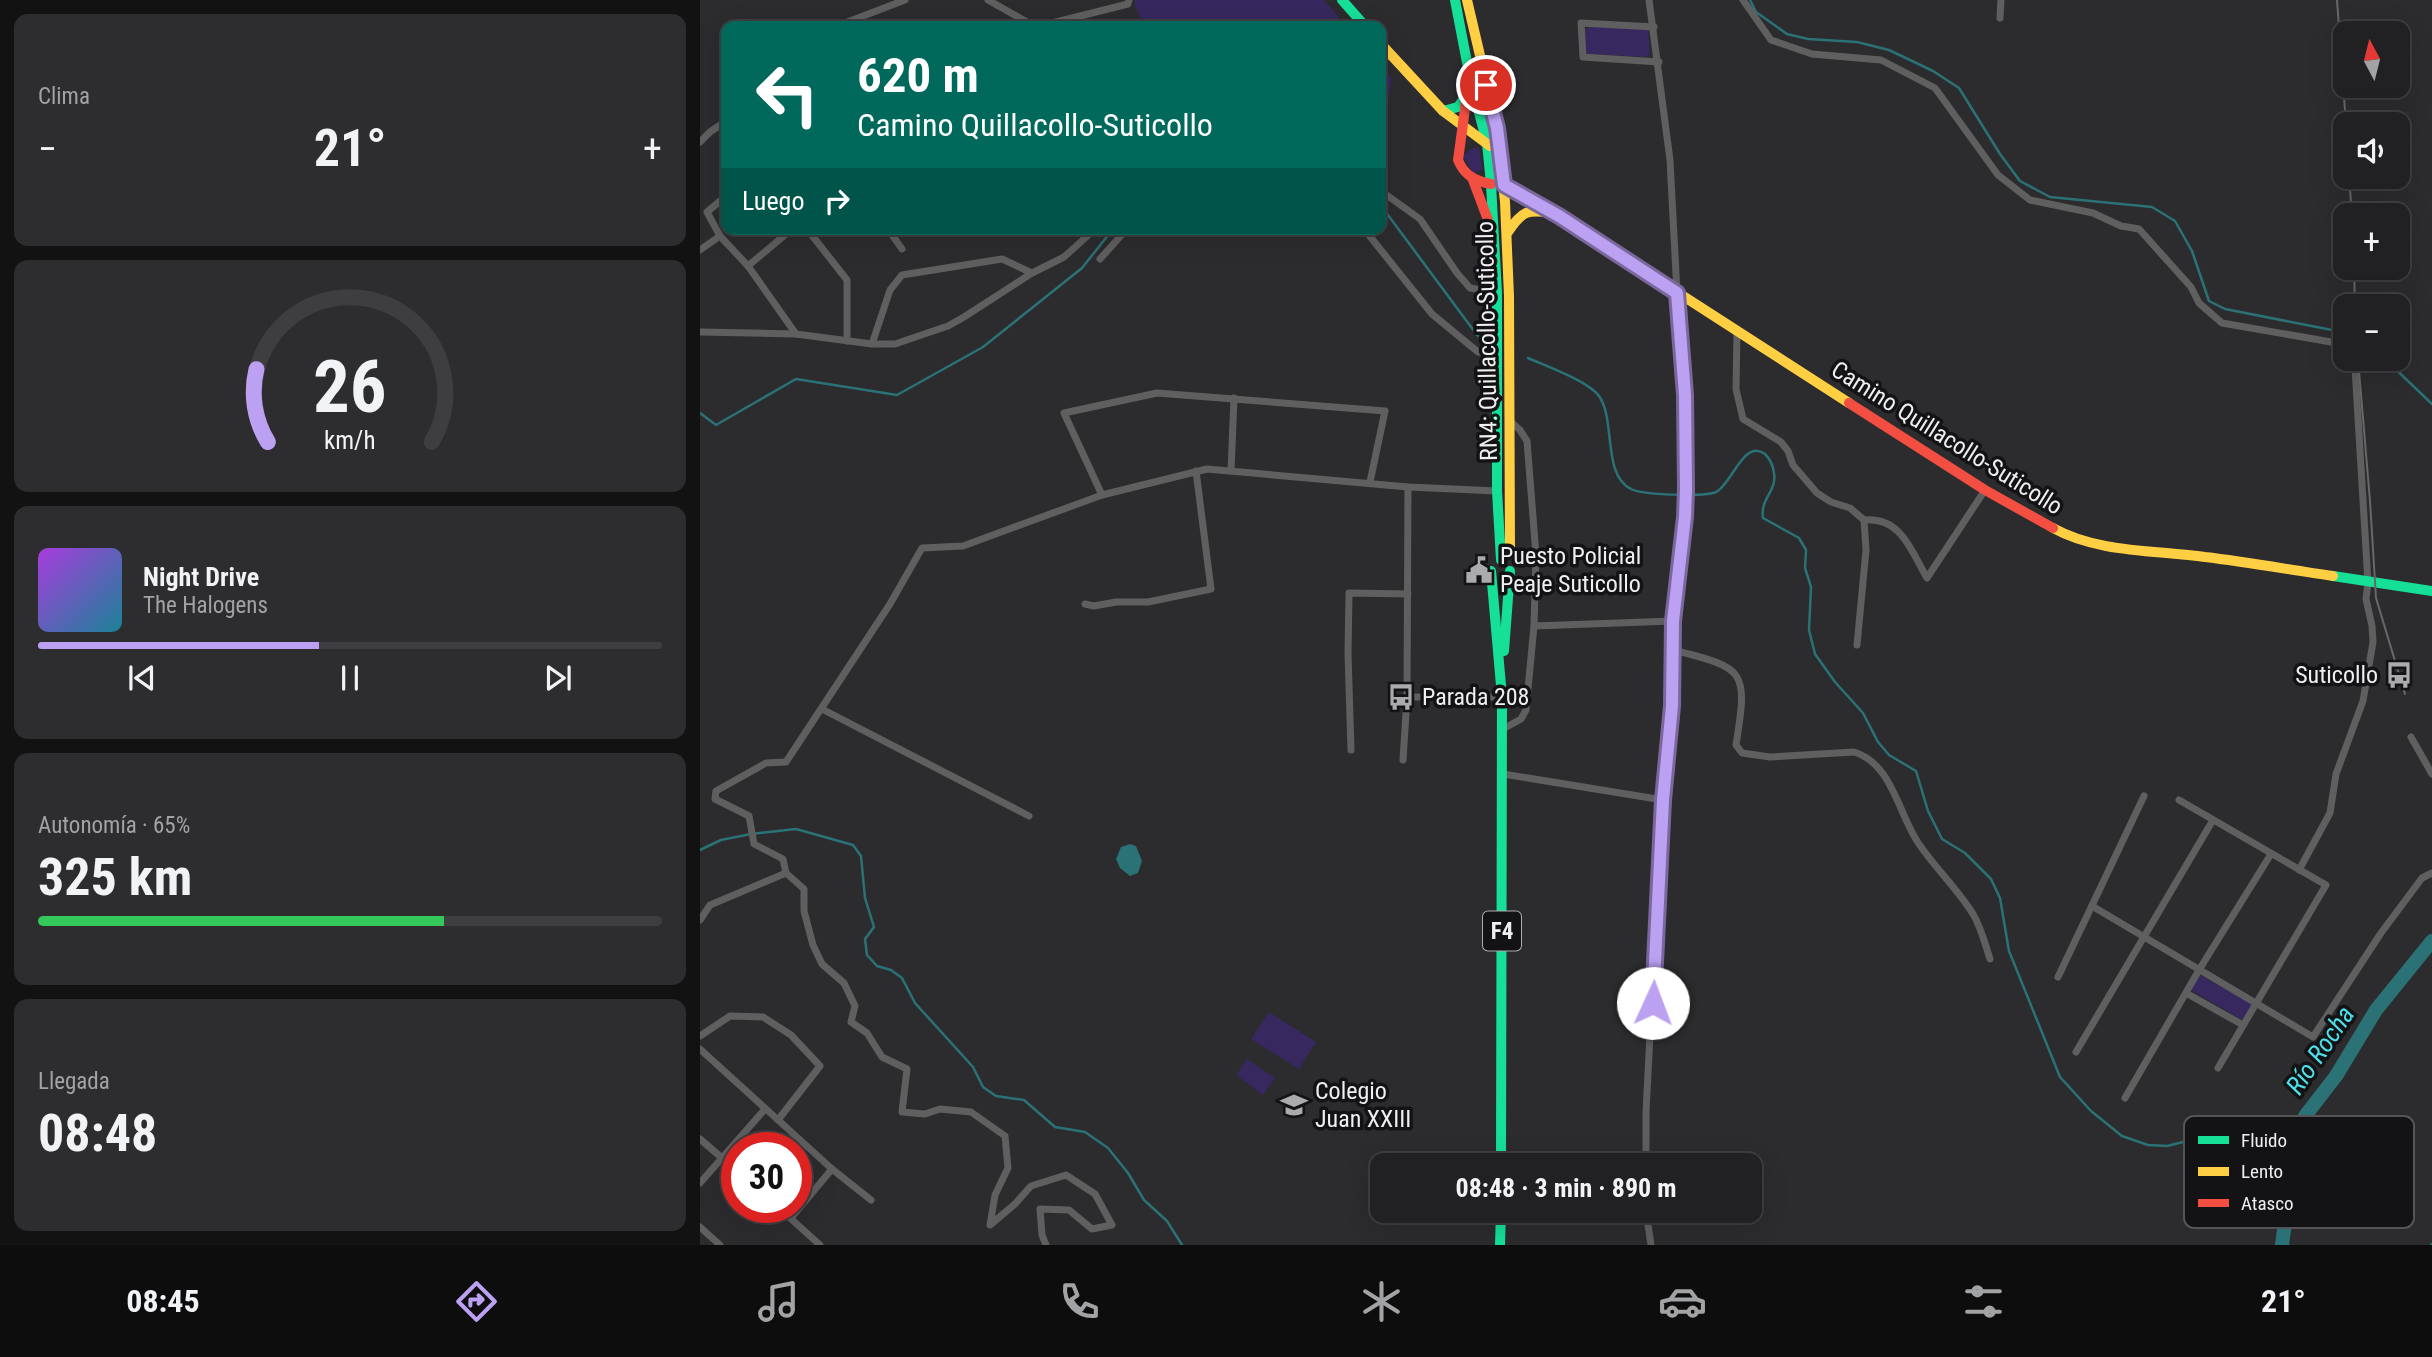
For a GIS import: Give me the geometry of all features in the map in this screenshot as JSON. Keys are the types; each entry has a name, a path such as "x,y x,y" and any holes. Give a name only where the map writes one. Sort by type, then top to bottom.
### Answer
{"main road":[{"path":"1342,0 1361,21"},
{"name":"RN4: Quillacollo-Suticollo","path":"1455,0 1470,78 1487,143 1491,184 1497,293 1497,491 1501,565"},
{"name":"RN4: Quillacollo-Suticollo","path":"1467,0 1501,153 1507,234 1509,420 1501,565"},
{"path":"1386,49 1443,111 1501,153"},
{"path":"1470,78 1458,160 1461,169 1473,180 1480,195 1495,245"},
{"path":"1443,111 1458,107 1467,93"},
{"path":"1443,111 1459,145"},
{"name":"Camino Quillacollo-Suticollo","path":"1473,180 1504,185 1552,213 1985,490 2073,539 2432,591"},
{"path":"1507,234 1519,215 1534,210 1552,213"},
{"name":"F4","path":"1501,565 1501,1153"},
{"name":"F4","path":"1501,565 1508,613 1501,673"},
{"path":"1500,1245 1501,1223"}],"street":[{"path":"850,21 905,0"},
{"path":"988,0 1025,21"},
{"path":"1062,21 1128,5 1129,0"},
{"path":"1646,1153 1663,800 1672,706 1673,621 1686,489 1685,395 1670,160 1649,0"},
{"path":"1743,0 1771,40 1812,54 1881,60 1935,88 1998,175 2030,200 2094,213 2121,226 2139,229 2191,286 2199,303 2222,323 2333,342"},
{"path":"2000,18 2001,0"},
{"path":"1654,27 1581,23 1583,57 1659,62"},
{"path":"700,142 710,132 721,127"},
{"path":"1386,195 1420,219 1470,288 1497,293"},
{"path":"721,200 707,212 720,236 748,266 796,334"},
{"path":"748,266 785,235"},
{"path":"812,235 847,280 847,341"},
{"path":"892,235 902,249"},
{"path":"700,332 796,334 872,344 895,344 948,326 1032,273 1064,257 1088,235"},
{"path":"1100,259 1122,235"},
{"path":"1369,235 1432,314 1478,352 1498,354"},
{"path":"700,250 720,236"},
{"path":"872,344 890,290 902,275 1002,259 1032,273"},
{"path":"1737,331 1736,389 1743,419 1782,442 1793,465 1817,494 1850,508 1864,520 1876,519 1899,530 1927,578 1985,490"},
{"path":"2299,870 2330,813 2336,775 2363,701 2373,642 2366,600 2368,583 2355,371"},
{"path":"1102,495 1064,413 1157,393 1385,411 1370,482"},
{"path":"1231,471 1234,398"},
{"path":"1501,730 1521,719 1526,710 1534,626 1536,555 1527,442 1520,430 1509,420"},
{"path":"1046,1245 1042,1235 1040,1209 1069,1210 1092,1228 1112,1225 1095,1194 1066,1175 1031,1186 1015,1204 990,1224 995,1195 1008,1168 1005,1136 971,1112 940,1109 925,1114 902,1112 907,1069 882,1056 867,1033 850,1022 855,1006 844,983 822,964 813,945 804,911 804,889 786,873 783,859 754,844 749,816 715,799 716,791 766,763 786,762 922,548 963,546 1102,495 1207,469 1408,487 1497,491"},
{"path":"1085,604 1094,606 1116,602 1148,602 1211,589 1196,471"},
{"path":"1403,760 1407,697 1408,487"},
{"path":"1857,645 1866,550 1864,520"},
{"path":"1351,750 1349,593 1408,594"},
{"path":"1534,626 1673,621"},
{"path":"1672,650 1717,661 1730,668 1737,676 1742,695 1736,746 1742,753 1770,757 1854,752 1866,755 1874,762 1887,781 1917,842 1974,915 1990,959"},
{"path":"1407,697 1502,697"},
{"path":"822,709 1029,816"},
{"path":"2411,737 2432,774"},
{"path":"1503,774 1663,800"},
{"path":"2058,977 2144,796"},
{"path":"2179,800 2326,886 2218,1068"},
{"path":"2076,1052 2213,820"},
{"path":"2125,1098 2199,970 2271,854"},
{"path":"700,920 710,905 786,873"},
{"path":"2092,906 2313,1037 2381,933 2422,878 2432,873"},
{"path":"2186,993 2243,1025"},
{"path":"700,1036 730,1016 763,1017 791,1035 820,1066 778,1120"},
{"path":"700,1049 832,1169 871,1200"},
{"path":"744,1132 765,1109"},
{"path":"700,1139 721,1157 700,1183"},
{"path":"812,1193 832,1169"},
{"path":"796,1223 820,1245"},
{"path":"1648,1223 1651,1245"},
{"path":"700,1227 720,1245"}],"shaded area":[{"path":"1135,0 1324,0 1342,21 1142,21 1135,7"},
{"path":"1591,26 1648,30 1650,55 1589,54 1585,51 1585,30"},
{"path":"1386,72 1392,79 1386,111"},
{"path":"1472,148 1479,148 1483,170 1473,173 1463,156"},
{"path":"2200,975 2252,1004 2242,1020 2191,990"},
{"path":"1269,1012 1316,1042 1299,1069 1251,1039"},
{"path":"1247,1059 1275,1078 1263,1095 1236,1075"}],"water":[{"path":"1130,844 1136,846 1142,861 1138,873 1130,876 1120,868 1116,859 1121,847"}],"waterway":[{"path":"1750,0 1756,12 1787,34 1808,39 1857,42 1889,50 1933,71 1959,88 2020,181 2050,197 2152,207 2175,221 2192,251 2209,301 2225,309 2333,330"},
{"path":"1386,212 1477,335 1489,343"},
{"path":"700,413 716,425 796,379 897,395 983,347 1082,268 1108,235"},
{"path":"1528,358 1576,379 1599,396 1607,419 1616,472 1622,482 1631,489 1660,494 1710,494 1722,487 1744,457 1751,452 1765,454 1773,467 1774,480 1764,505 1763,518 1799,538 1806,550 1805,568 1811,587 1809,630 1815,654 1835,682 1863,713 1878,742 1889,755 1916,771 1928,811 1942,839 1965,853 1991,879 2000,898 2009,951 2060,1077 2091,1111 2122,1136 2148,1145 2167,1146 2184,1142"},
{"path":"2398,371 2432,404"},
{"path":"700,850 721,840 796,829 853,845 861,856 865,898 874,927 865,939 867,955 877,966 891,970 902,978 915,1003 973,1067 983,1087 996,1096 1024,1100 1055,1127 1085,1132 1108,1148 1128,1173 1144,1200 1167,1221 1182,1245"},
{"name":"Río Rocha","path":"2305,1116 2336,1076 2376,1010 2432,941"},
{"name":"Río Rocha","path":"2282,1245 2284,1228"}],"tram line":[{"path":"2337,0 2345,112"},
{"path":"2350,189 2351,203"},
{"path":"2354,280 2355,294"},
{"path":"2359,371 2376,598 2405,694"}],"traffic: fast":[{"path":"1342,0 1361,21"},
{"path":"1455,0 1470,78 1487,143 1491,184 1497,293 1497,491 1501,560"},
{"path":"1443,111 1458,107 1467,94"},
{"path":"1491,571 1502,697 1501,1153"},
{"path":"1504,651 1510,571"},
{"path":"2333,576 2432,591"},
{"path":"1500,1245 1501,1223"}],"traffic: slow":[{"path":"1467,0 1497,128 1505,202 1509,296 1510,555"},
{"path":"1386,49 1443,111 1490,146"},
{"path":"1501,185 1559,216 1849,403"},
{"path":"1508,232 1526,213 1552,213"},
{"path":"2053,528 2070,536 2108,546 2333,576"}],"traffic: jam":[{"path":"1468,87 1458,160 1463,170 1471,176 1491,184"},
{"path":"1473,180 1488,220"},
{"path":"1849,403 1985,490 2053,528"}],"place":[{"name":"Puesto Policial Peaje Suticollo","path":"1479,570"},
{"name":"Suticollo","path":"2399,675"},
{"name":"Parada 208","path":"1401,697"},
{"name":"Colegio Juan XXIII","path":"1294,1105"}],"route":[{"path":"1486,85 1497,128 1504,185 1559,216 1677,293 1685,395 1686,489 1673,621 1672,706 1663,800 1653,1003"}]}
